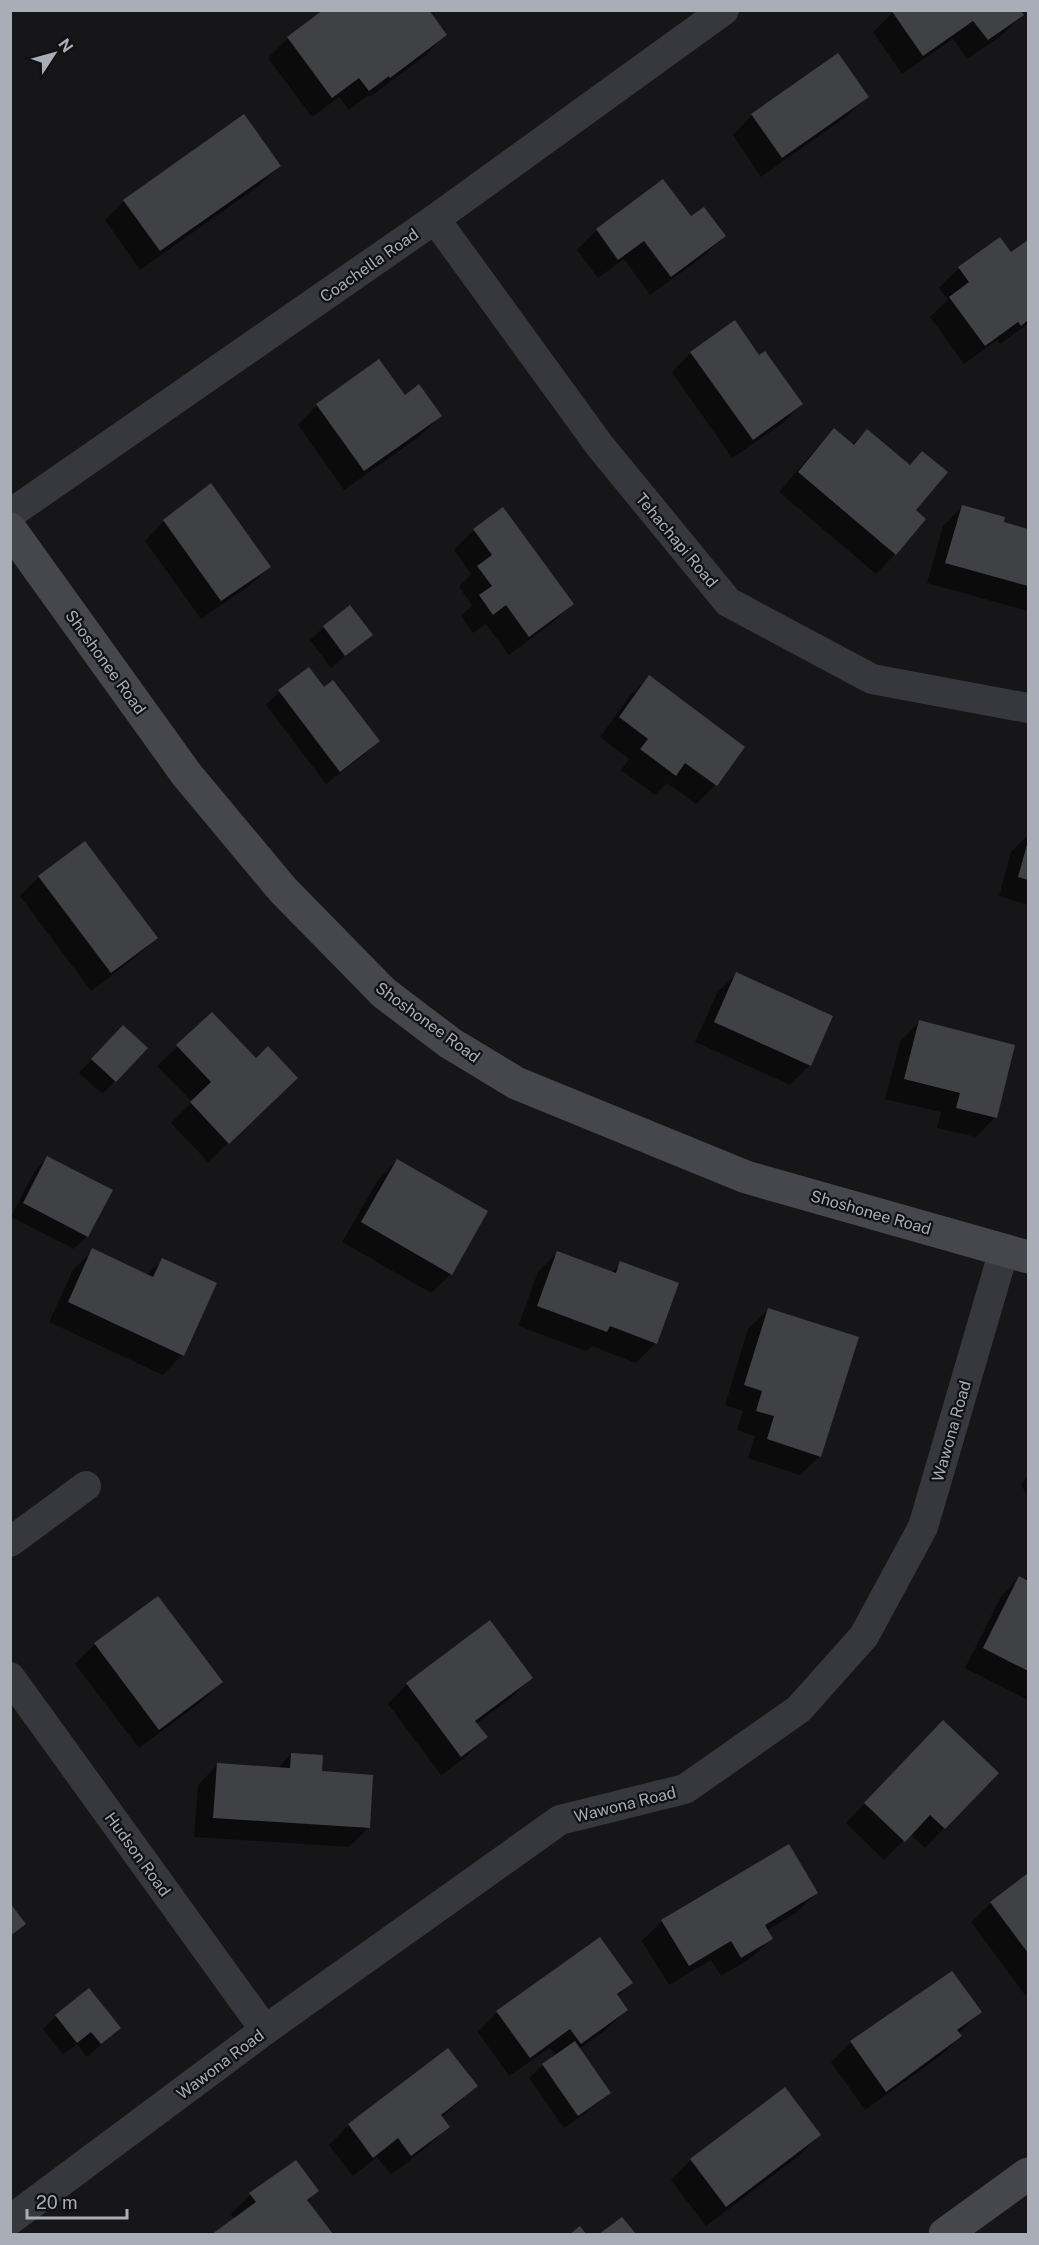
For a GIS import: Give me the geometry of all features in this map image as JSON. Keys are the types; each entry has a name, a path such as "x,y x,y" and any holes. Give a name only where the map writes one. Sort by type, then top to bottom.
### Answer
{"street":[{"name":"Coachella Road","path":"10,514 435,219 724,10"},
{"name":"Tehachapi Road","path":"435,219 600,446 728,602 872,679 1029,708"},
{"name":"Shoshonee Road","path":"10,529 187,775 282,890 384,993 450,1043 516,1083 746,1177 1016,1254"},
{"name":"Wawona Road","path":"10,2220 265,2030 560,1820 685,1789 800,1709 864,1636 923,1527 1016,1254"},
{"path":"10,1542 86,1486"},
{"name":"Hudson Road","path":"10,1677 265,2030"},
{"path":"945,2235 1029,2174"}],"building":[{"path":"323,10 429,10 447,35 369,91 359,78 332,98 287,37"},
{"path":"891,10 1020,10 1024,15 988,40 973,21 923,56"},
{"path":"838,53 869,97 782,158 751,114"},
{"path":"244,114 281,166 160,251 123,200"},
{"path":"663,179 691,216 704,207 726,236 671,277 644,241 618,260 596,229"},
{"path":"1000,237 1011,252 1028,240 1028,320 1021,326 1018,322 985,346 949,297 969,282 958,267"},
{"path":"735,320 759,355 765,351 803,404 753,440 690,352"},
{"path":"379,359 405,395 419,384 442,416 364,471 316,404"},
{"path":"834,428 854,445 867,429 910,465 922,451 948,472 916,510 926,519 896,555 798,472"},
{"path":"211,483 271,567 221,601 163,520"},
{"path":"962,505 1005,517 1004,522 1028,529 1028,586 945,563"},
{"path":"503,507 574,604 529,637 506,605 493,615 479,595 492,586 477,566 492,555 473,529"},
{"path":"350,605 373,635 345,656 323,626"},
{"path":"309,667 324,687 333,680 380,741 340,772 278,690"},
{"path":"649,675 745,747 717,786 685,763 676,776 640,749 648,739 619,717"},
{"path":"85,841 158,938 111,973 38,876"},
{"path":"1028,841 1028,880 1018,877"},
{"path":"736,972 833,1016 811,1066 714,1022"},
{"path":"212,1012 256,1058 268,1046 298,1078 229,1144 190,1102 211,1082 176,1045"},
{"path":"919,1020 1015,1045 997,1118 956,1108 960,1093 904,1079"},
{"path":"123,1025 148,1048 116,1082 91,1059"},
{"path":"47,1156 113,1190 88,1237 23,1203"},
{"path":"397,1159 488,1211 452,1275 361,1222"},
{"path":"92,1248 153,1277 162,1258 217,1283 184,1356 68,1302"},
{"path":"557,1251 616,1273 620,1261 679,1283 657,1344 610,1326 607,1332 537,1306"},
{"path":"768,1308 859,1337 821,1457 767,1439 774,1416 756,1411 762,1391 744,1385"},
{"path":"1019,1576 1028,1581 1028,1671 983,1648"},
{"path":"158,1596 223,1682 159,1730 94,1643"},
{"path":"490,1620 533,1678 475,1721 488,1737 461,1757 406,1683"},
{"path":"943,1720 999,1773 945,1829 930,1815 905,1842 864,1803"},
{"path":"291,1753 323,1755 322,1771 373,1775 370,1828 213,1818 217,1763 290,1768"},
{"path":"789,1844 818,1893 765,1925 773,1939 741,1958 731,1941 689,1966 661,1920"},
{"path":"1028,1873 1028,1953 990,1902"},
{"path":"10,1903 26,1924 10,1936"},
{"path":"600,1937 633,1983 617,1994 628,2010 581,2044 570,2029 530,2058 496,2011"},
{"path":"952,1971 982,2012 957,2030 962,2036 886,2092 850,2041"},
{"path":"89,1988 121,2028 101,2044 91,2032 77,2043 55,2015"},
{"path":"575,2041 611,2093 578,2116 542,2064"},
{"path":"448,2048 478,2086 441,2115 450,2127 411,2156 398,2138 373,2158 348,2124"},
{"path":"785,2087 821,2135 726,2207 690,2159"},
{"path":"296,2160 319,2191 307,2200 333,2234 212,2234 256,2202 249,2193"},
{"path":"622,2217 636,2234 599,2234"},
{"path":"580,2226 586,2234 570,2234"}]}
